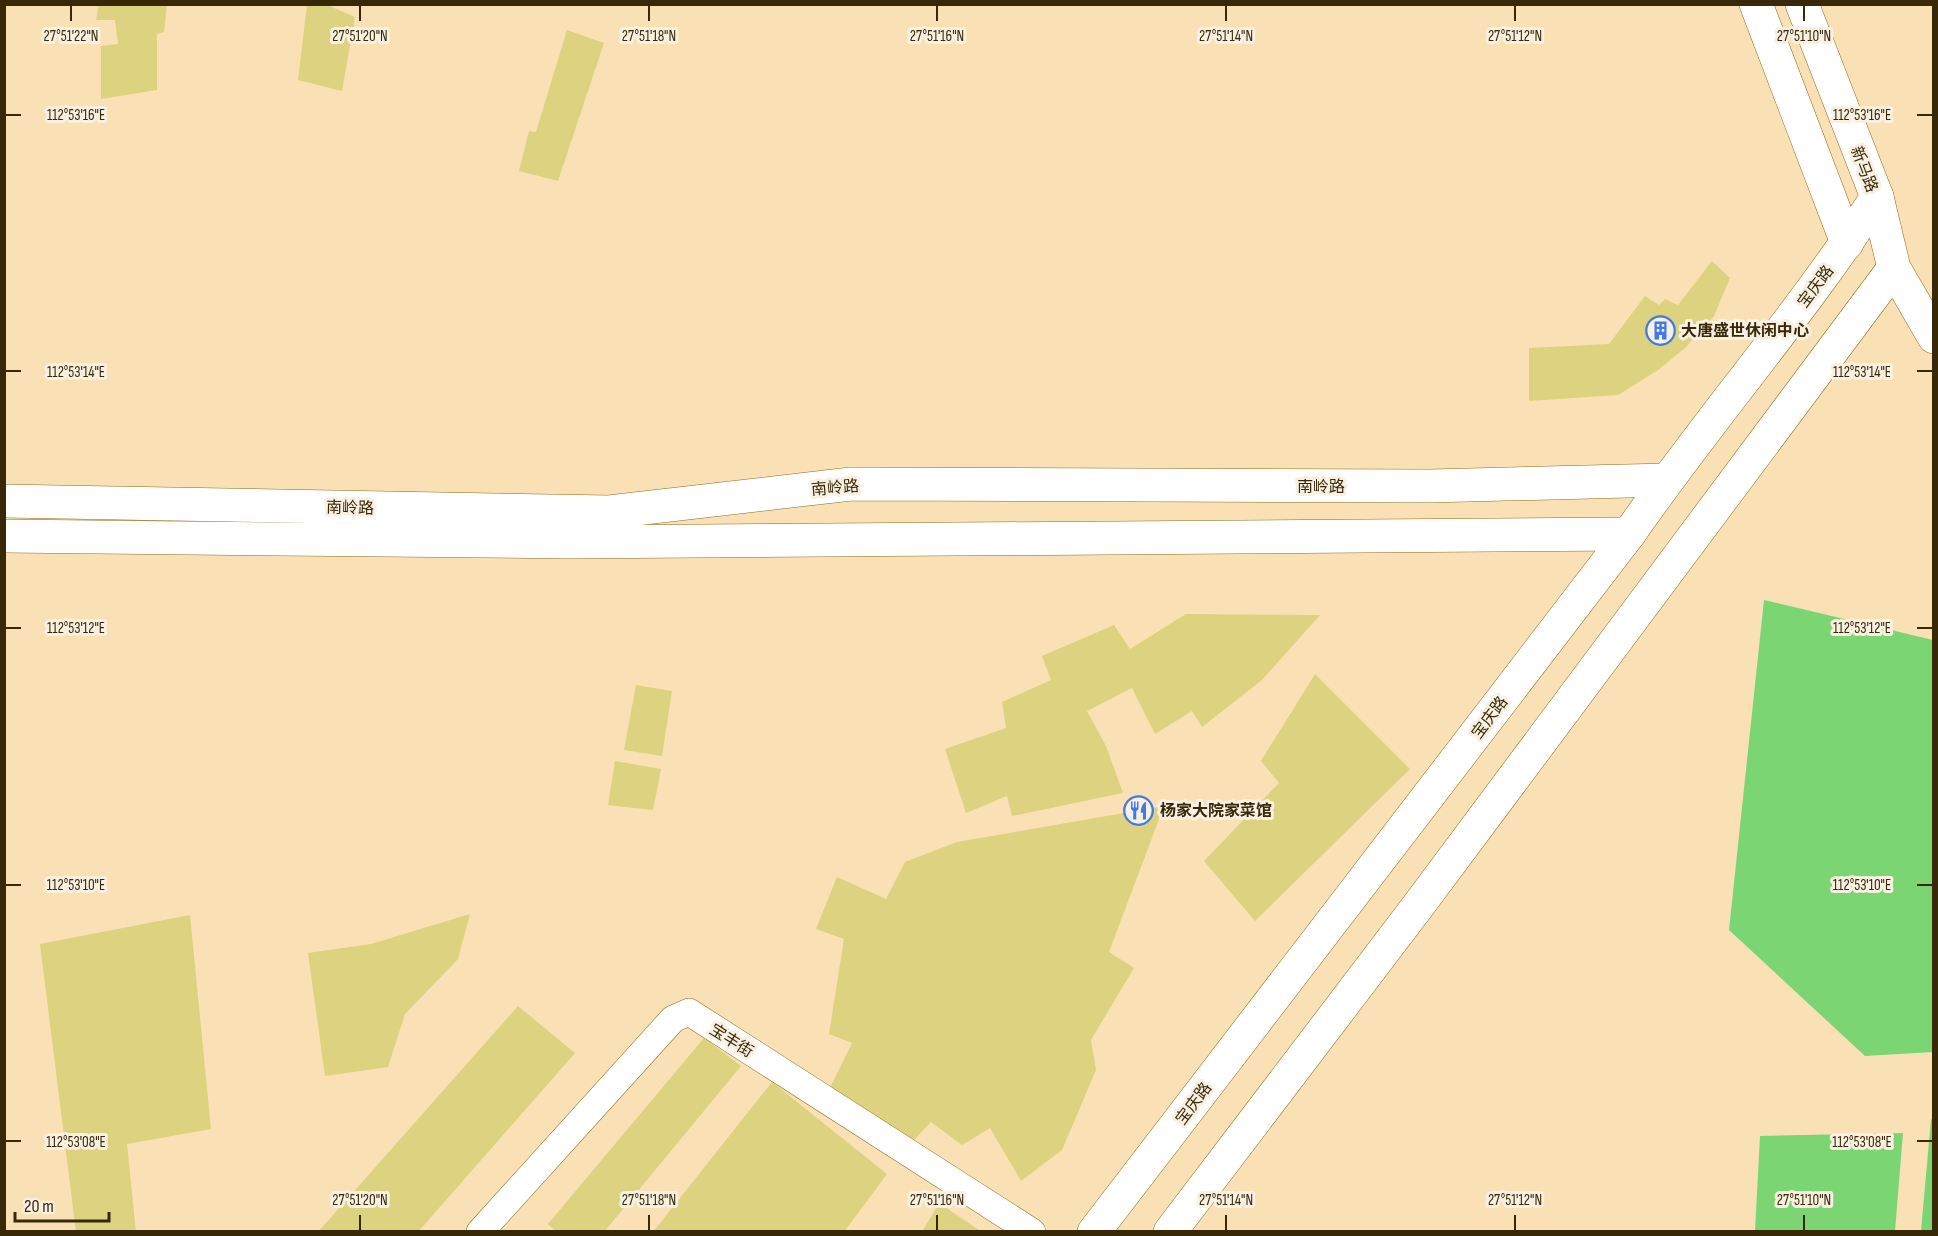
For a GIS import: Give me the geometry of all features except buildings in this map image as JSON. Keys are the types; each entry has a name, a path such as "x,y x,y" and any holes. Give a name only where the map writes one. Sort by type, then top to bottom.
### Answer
{"street":[{"path":"1756,4 1847,243"},
{"name":"新马路","path":"1802,4 1876,197 1894,268 1934,337"},
{"name":"宝庆路","path":"1095,1232 1629,534 1666,480 1847,243 1876,197"},
{"path":"1170,1232 1418,906 1894,268"},
{"name":"南岭路","path":"4,501 609,512 851,484 1431,486 1666,480"},
{"name":"南岭路","path":"4,536 582,542 1629,534"},
{"name":"宝丰街","path":"480,1232 673,1019 689,1012 1032,1232"}],"green space":[{"path":"1764,600 1933,640 1933,1052 1865,1056 1729,930"},
{"path":"1931,1119 1934,1120 1933,1231 1921,1231"},
{"path":"1903,1133 1895,1231 1755,1231 1760,1136"}],"place":[{"name":"大唐盛世休闲中心","path":"1660,330"},
{"name":"杨家大院家菜馆","path":"1139,810"}]}
